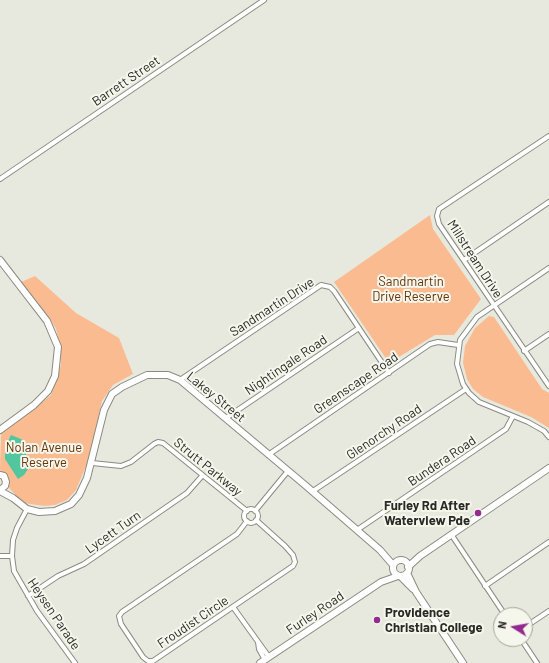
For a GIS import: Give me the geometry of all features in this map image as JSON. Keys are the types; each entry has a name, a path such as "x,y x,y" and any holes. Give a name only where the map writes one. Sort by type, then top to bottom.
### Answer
{"street":[{"name":"Barrett Street","path":"0,179 264,0"},
{"name":"Millstream Drive","path":"549,136 439,209 437,216 439,224 549,386"},
{"path":"464,260 549,202"},
{"path":"0,260 46,321 58,347 55,376 48,391 34,405 0,430"},
{"path":"549,268 493,305 470,324 458,345 457,364 466,389 479,402 544,431 549,437"},
{"name":"Sandmartin Drive","path":"180,380 321,285 330,287 389,373"},
{"name":"Nightingale Road","path":"226,418 358,328"},
{"path":"524,351 549,334"},
{"name":"Greenscape Road","path":"268,455 430,344 438,342 458,345"},
{"name":"Lakey Street","path":"27,509 40,512 56,511 71,504 79,495 88,478 104,410 108,401 117,390 152,374 168,375 180,380 313,491 380,550 397,564 408,570 416,592"},
{"name":"Glenorchy Road","path":"313,491 466,389"},
{"name":"Bundera Road","path":"357,530 506,429 513,416"},
{"name":"Strutt Parkway","path":"92,463 121,466 125,465 158,442 167,446 202,476 247,511"},
{"path":"399,576 408,570 420,556 549,468"},
{"path":"255,511 288,471"},
{"path":"1,474 6,480 6,484 13,498"},
{"name":"Lycett Turn","path":"28,596 58,576 84,564 180,498 202,476"},
{"path":"6,484 4,488 0,490 27,509"},
{"name":"Heysen Parade","path":"27,509 17,528 13,540 12,556 14,571 52,634 75,663"},
{"path":"252,509 255,511 257,514 256,520 253,522 247,521 244,517 247,511 252,509"},
{"name":"Froudist Circle","path":"247,521 237,534 122,612 119,616 121,624 143,657 153,661 290,569 295,562 285,546 256,520"},
{"path":"451,534 499,607"},
{"path":"485,586 549,542"},
{"path":"0,556 12,556"},
{"path":"397,564 420,556"},
{"name":"Lakey Street","path":"397,564 394,573 416,592 463,663"},
{"name":"Furley Road","path":"265,660 381,582 397,564"},
{"name":"Furley Road","path":"381,582 399,576"},
{"path":"233,607 258,642 259,649 265,660"},
{"path":"533,622 549,611"},
{"path":"526,647 537,663"}],"green space":[{"name":"Sandmartin Drive Reserve","path":"430,215 433,229 481,299 454,335 435,335 389,363 334,282"},
{"name":"Nolan Avenue Reserve","path":"35,276 76,313 119,338 133,374 113,385 102,401 89,459 76,490 67,500 55,505 45,506 23,503 10,489 0,470 1,433 51,395 61,365 60,345 56,329 48,316 21,282"},
{"path":"489,316 494,317 542,389 549,393 549,428 531,417 483,397 473,389 467,379 463,363 465,346 475,328"}],"shaded area":[{"path":"11,435 21,439 27,444 28,447 28,452 26,454 29,459 28,469 24,475 18,479 5,459 5,447"}],"place":[{"name":"Furley Rd After Waterview Pde","path":"478,513"},
{"name":"Providence Christian College","path":"377,620"}]}
